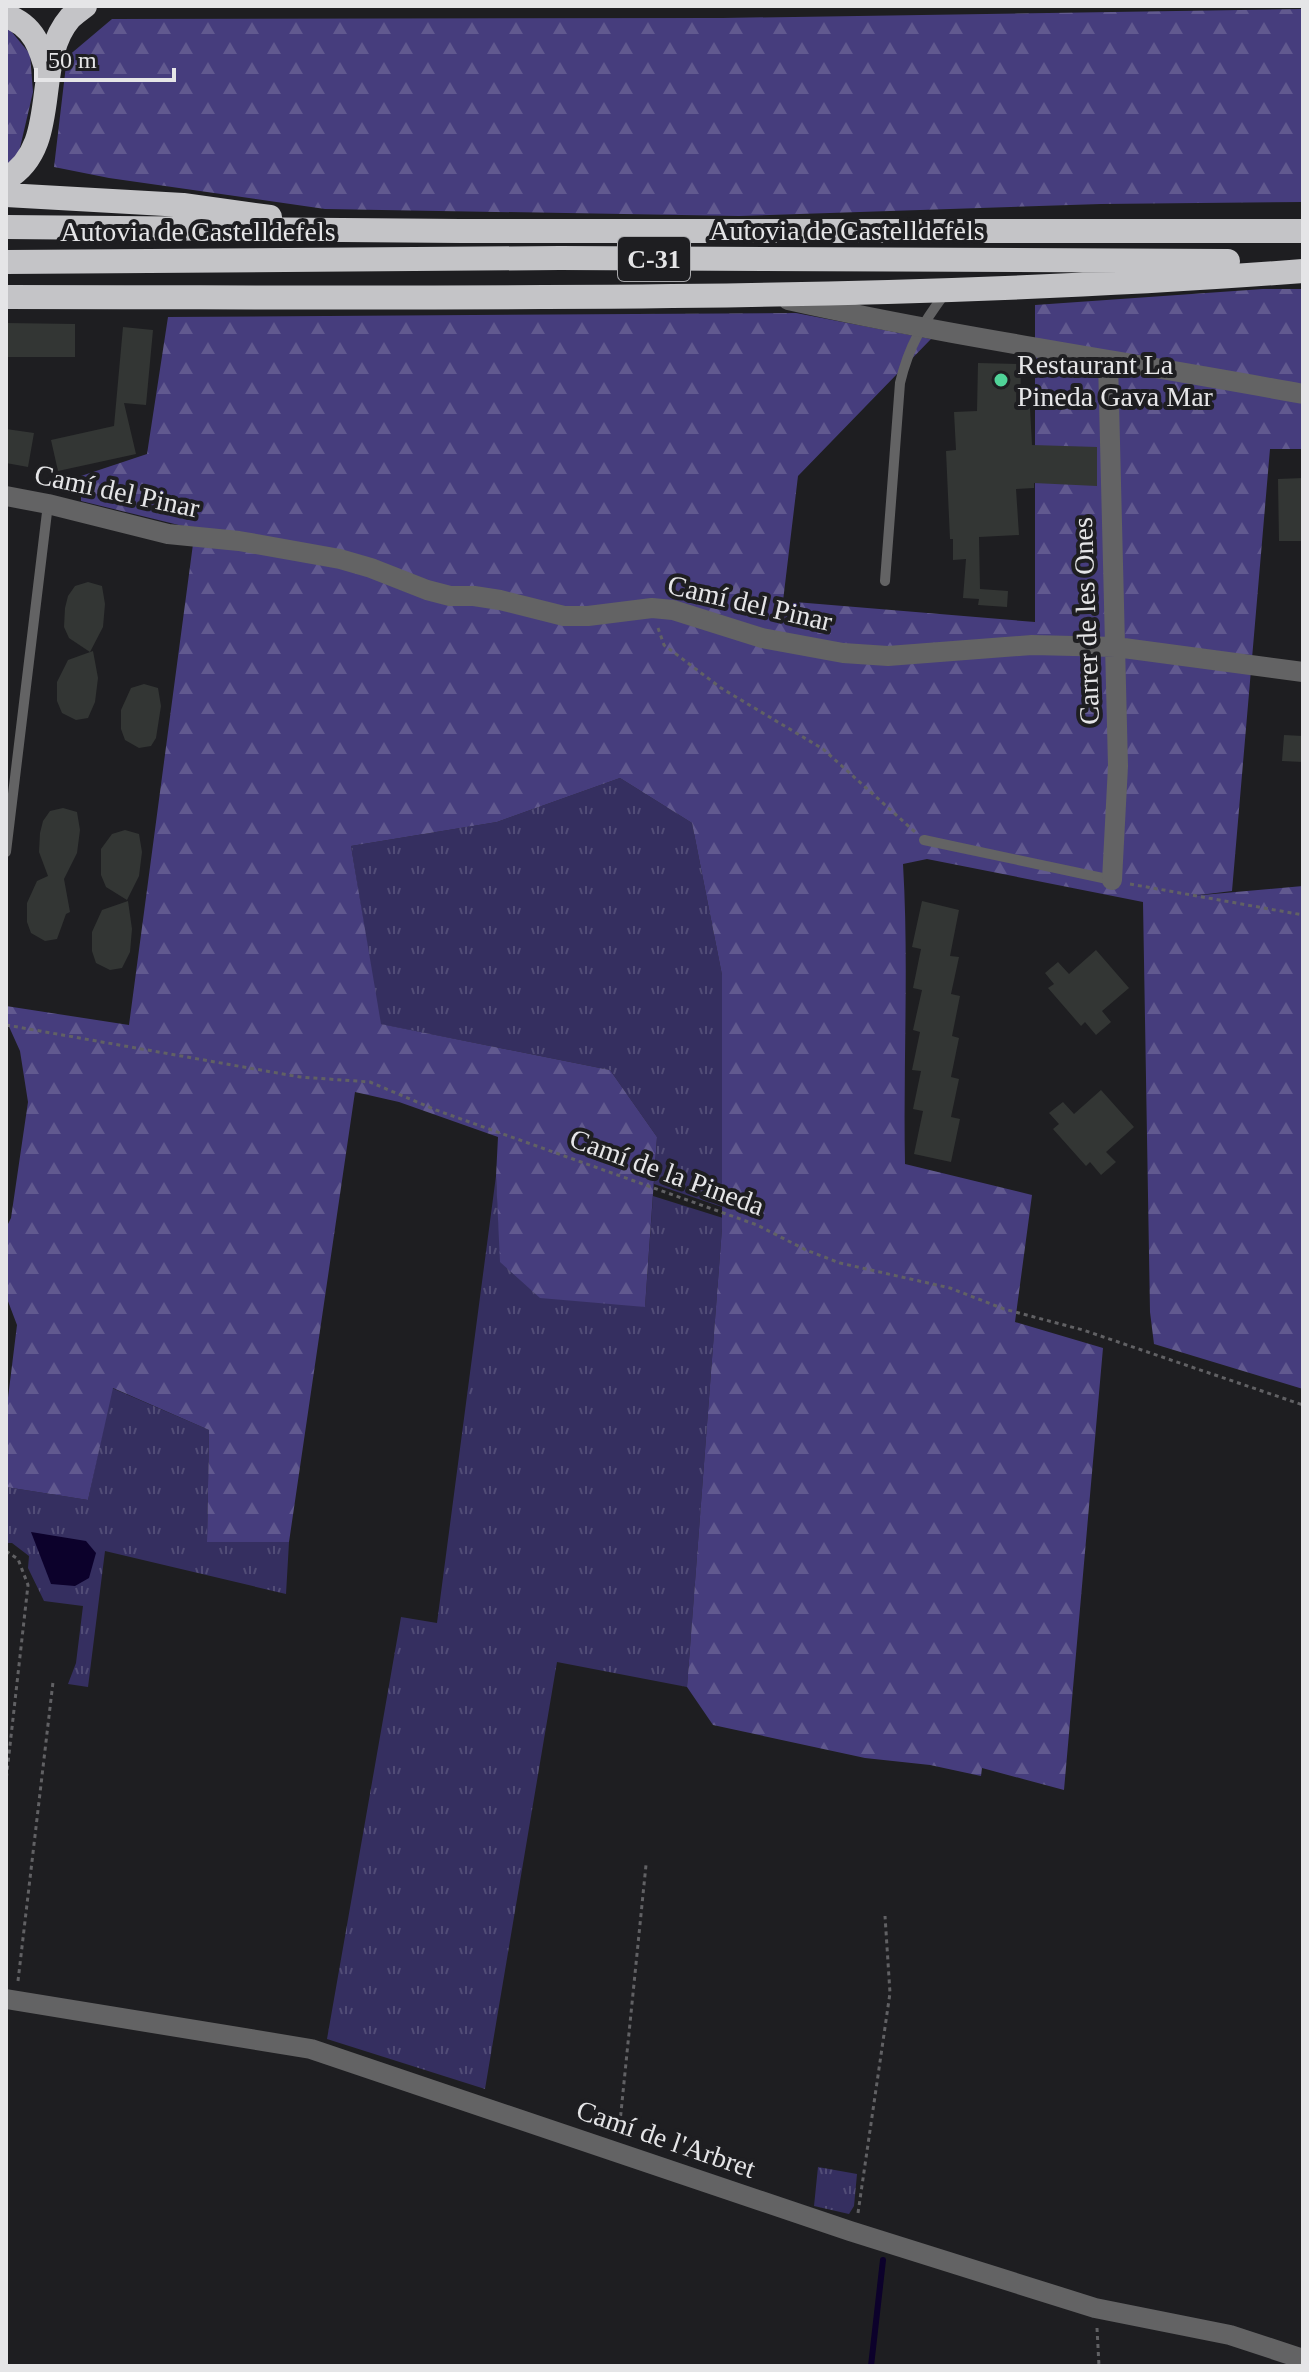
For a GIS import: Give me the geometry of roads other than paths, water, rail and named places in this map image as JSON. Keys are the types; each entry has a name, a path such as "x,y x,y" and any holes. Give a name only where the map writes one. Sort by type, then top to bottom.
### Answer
{"highway":[{"path":"6,179 27,162 38,138 56,43 70,19 85,6"},
{"path":"6,16 31,30 43,53 49,77"},
{"path":"6,195 183,205 372,230"},
{"name":"Autovia de Castelldefels","path":"6,227 1303,231"},
{"name":"Autovia de Castelldefels","path":"6,262 560,258 1303,262"},
{"path":"6,297 761,294 1073,285 1303,271"}],"street":[{"path":"761,294 919,328 1303,394"},
{"name":"Carrer de les Ones","path":"1108,361 1118,766 1112,880"},
{"name":"Camí del Pinar","path":"6,496 168,534 239,541 340,559 450,596 500,600 564,616 652,608 673,610 735,631 843,653 888,656 1032,645 1116,647 1303,672"},
{"name":"Camí de l'Arbret","path":"11,2000 311,2049 850,2231 1095,2308 1230,2335 1303,2359"}],"lane":[{"path":"885,581 900,383 907,354 919,328 948,289"},
{"path":"6,852 48,504"},
{"path":"924,840 1112,880"}],"waterway":[{"path":"871,2366 883,2260"}],"place":[{"name":"Restaurant La Pineda Gava Mar","path":"1001,380"}]}
